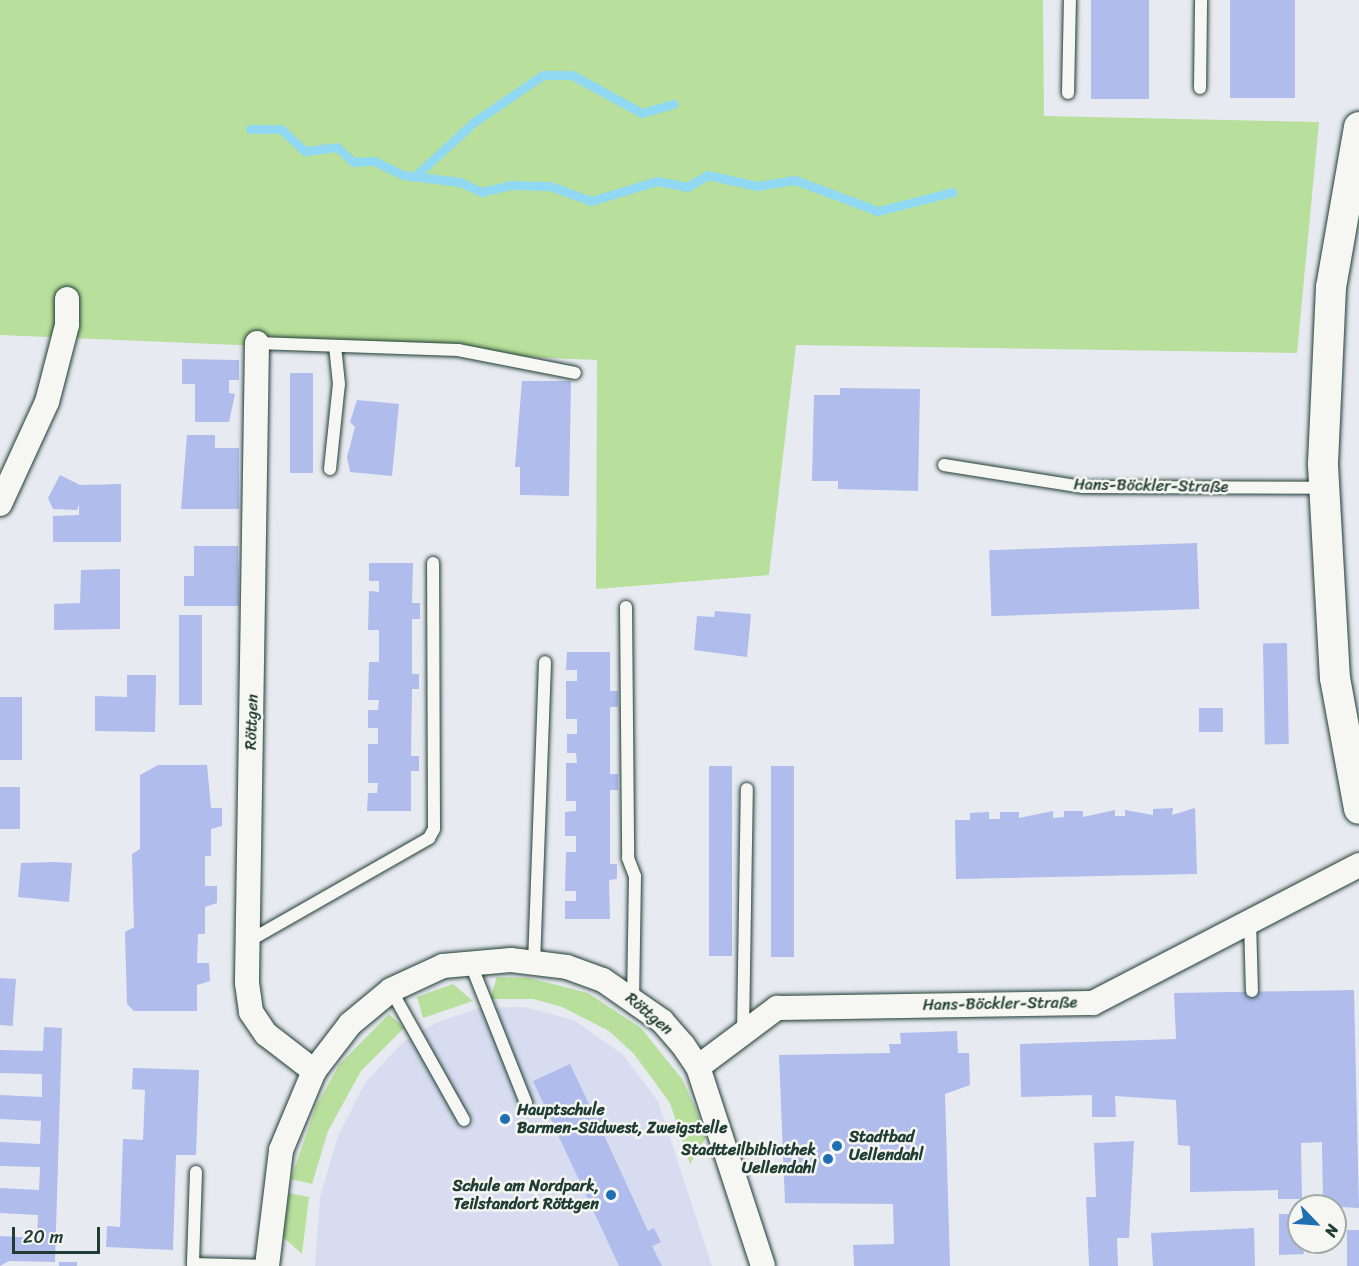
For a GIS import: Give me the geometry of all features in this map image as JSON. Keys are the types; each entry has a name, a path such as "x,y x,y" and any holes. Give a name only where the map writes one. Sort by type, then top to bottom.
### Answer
{"street":[{"path":"1359,127 1331,286 1324,488 1335,678 1359,809"},
{"path":"0,504 47,402 67,325 67,299"},
{"name":"Röttgen","path":"257,343 247,942 251,1012 280,1049 314,1071"},
{"name":"Hans-Böckler-Straße","path":"698,1067 777,1008 1093,1003 1359,865"},
{"name":"Röttgen","path":"268,1266 280,1150 314,1071 350,1024 391,990 470,960 534,963 603,980 633,998 662,1021 698,1067 763,1266"}],"lane":[{"path":"1068,93 1070,0"},
{"path":"1200,88 1201,0"},
{"path":"257,343 458,350 574,373"},
{"path":"330,470 339,384 335,347"},
{"name":"Hans-Böckler-Straße","path":"944,465 1083,487 1324,488"},
{"path":"247,942 429,838 434,829 433,564"},
{"path":"626,608 628,858 635,876 633,998"},
{"path":"534,963 545,662"},
{"path":"743,1035 747,789"},
{"path":"1250,921 1252,991"},
{"path":"470,960 526,1103"},
{"path":"391,990 465,1120"},
{"path":"196,1172 193,1264 268,1266"}],"shaded area":[{"name":"Hauptschule Barmen-Südwest, Zweigstelle","path":"524,1007 574,1020 623,1055 658,1101 712,1266 315,1266 320,1197 338,1136 365,1083 403,1042 436,1023 478,1008"}],"green space":[{"path":"0,0 1043,0 1044,116 1319,122 1297,353 796,345 769,575 596,589 597,360 0,335"},
{"path":"497,977 529,978 588,993 641,1028 682,1079 706,1137 690,1164 670,1103 634,1054 609,1031 562,1007 533,999 490,999"},
{"path":"453,984 473,1001 423,1018 417,997"},
{"path":"389,1014 404,1028 361,1071 328,1131 312,1184 291,1179 316,1106 339,1065"},
{"path":"289,1193 309,1197 302,1254 283,1237"}],"building":[{"path":"1091,0 1149,0 1149,99 1091,99"},
{"path":"1230,0 1295,0 1295,98 1230,98"},
{"path":"182,359 239,360 239,380 229,380 229,393 235,394 229,422 195,422 195,384 182,384"},
{"path":"290,373 313,373 313,473 290,473"},
{"path":"522,381 571,381 569,496 520,495 520,467 515,467"},
{"path":"840,388 920,389 918,491 838,489 838,481 812,481 814,395 840,395"},
{"path":"357,400 399,404 392,476 350,472 347,457 355,427 350,422"},
{"path":"187,435 215,435 215,448 239,448 239,509 181,509"},
{"path":"60,475 80,485 121,484 121,542 53,542 53,516 79,515 79,504 77,510 53,509 48,498"},
{"path":"1197,543 1199,609 991,616 989,550"},
{"path":"194,546 238,546 239,606 184,606 184,576 194,576"},
{"path":"369,563 413,563 412,603 420,603 420,619 412,619 412,674 419,674 419,689 412,689 411,756 419,756 419,771 411,771 411,811 367,811 368,793 377,793 378,783 368,783 368,744 378,744 378,728 368,728 368,710 378,710 379,700 368,700 369,662 379,662 379,630 368,630 369,591 379,592 379,581 369,581"},
{"path":"120,569 120,629 54,630 54,604 80,603 81,570"},
{"path":"715,611 751,614 747,657 694,650 697,616 714,617"},
{"path":"179,615 202,615 202,705 179,705"},
{"path":"1263,643 1287,643 1289,744 1265,744"},
{"path":"567,652 610,652 610,691 618,691 618,707 610,707 610,774 618,774 618,790 610,790 610,864 617,864 617,879 609,880 610,919 565,919 565,901 576,901 576,891 565,891 566,852 576,852 576,836 565,836 565,812 576,811 576,801 566,801 566,763 577,763 576,753 567,753 567,734 577,734 577,719 566,719 566,681 577,681 577,670 566,670"},
{"path":"127,675 156,675 155,732 95,731 95,696 127,697"},
{"path":"0,697 22,697 22,760 0,760"},
{"path":"1199,708 1223,708 1223,732 1199,732"},
{"path":"158,765 207,765 211,808 222,808 222,826 211,829 211,856 205,856 205,886 217,886 217,903 205,907 205,934 198,934 197,963 209,963 210,981 197,985 197,1011 134,1011 127,1004 125,932 134,927 132,854 140,849 140,775"},
{"path":"709,766 732,766 732,956 709,956"},
{"path":"771,766 794,766 794,957 771,957"},
{"path":"0,787 20,787 20,829 0,829"},
{"path":"1173,808 1172,815 1195,808 1197,874 956,879 955,820 970,820 970,813 989,812 989,819 1000,819 1000,812 1019,812 1019,818 1053,811 1053,818 1064,817 1064,811 1083,811 1083,817 1115,810 1115,816 1125,816 1125,810 1153,815 1153,809"},
{"path":"21,863 72,863 69,902 18,897"},
{"path":"0,978 16,979 13,1026 0,1025"},
{"path":"1354,990 1359,1208 1347,1207 1347,1194 1323,1194 1322,1142 1301,1143 1302,1194 1287,1194 1287,1199 1278,1199 1278,1190 1190,1192 1190,1146 1178,1145 1176,1100 1115,1096 1116,1117 1092,1117 1092,1095 1021,1097 1020,1044 1176,1039 1174,993"},
{"path":"44,1027 62,1028 55,1262 9,1261 0,1266 0,1236 37,1238 38,1215 0,1213 0,1188 39,1190 40,1167 0,1166 0,1142 40,1144 41,1121 0,1119 0,1095 42,1097 42,1074 0,1073 0,1050 43,1051"},
{"path":"957,1031 958,1053 969,1053 970,1085 945,1094 950,1266 854,1266 853,1245 894,1244 893,1204 785,1203 779,1055 890,1053 889,1044 901,1044 900,1033"},
{"path":"570,1064 596,1119 603,1116 610,1130 603,1133 648,1231 654,1228 661,1242 652,1246 662,1266 619,1266 533,1081"},
{"path":"133,1068 199,1070 196,1155 176,1155 173,1250 106,1247 107,1226 120,1227 123,1139 143,1140 145,1090 132,1089"},
{"path":"1134,1141 1129,1238 1117,1238 1118,1266 1089,1266 1086,1197 1096,1197 1094,1143"},
{"path":"1279,1214 1287,1214 1287,1254 1304,1254 1279,1255"},
{"path":"1254,1228 1255,1266 1153,1266 1151,1233"},
{"path":"1347,1230 1359,1230 1359,1266 1347,1266"},
{"path":"59,1262 77,1262 77,1266 59,1266"}],"waterway":[{"path":"414,177 474,122 543,75 572,75 642,113 674,104"},
{"path":"250,129 281,129 305,151 337,147 353,162 374,161 403,175 460,182 481,192 512,185 550,186 591,201 657,181 687,187 708,175 757,186 795,180 878,211 953,192"}],"place":[{"name":"Hauptschule Barmen-Südwest, Zweigstelle","path":"505,1119"},
{"name":"Stadtbad Uellendahl","path":"837,1146"},
{"name":"Stadtteilbibliothek Uellendahl","path":"828,1159"},
{"name":"Schule am Nordpark, Teilstandort Röttgen","path":"611,1195"}]}
